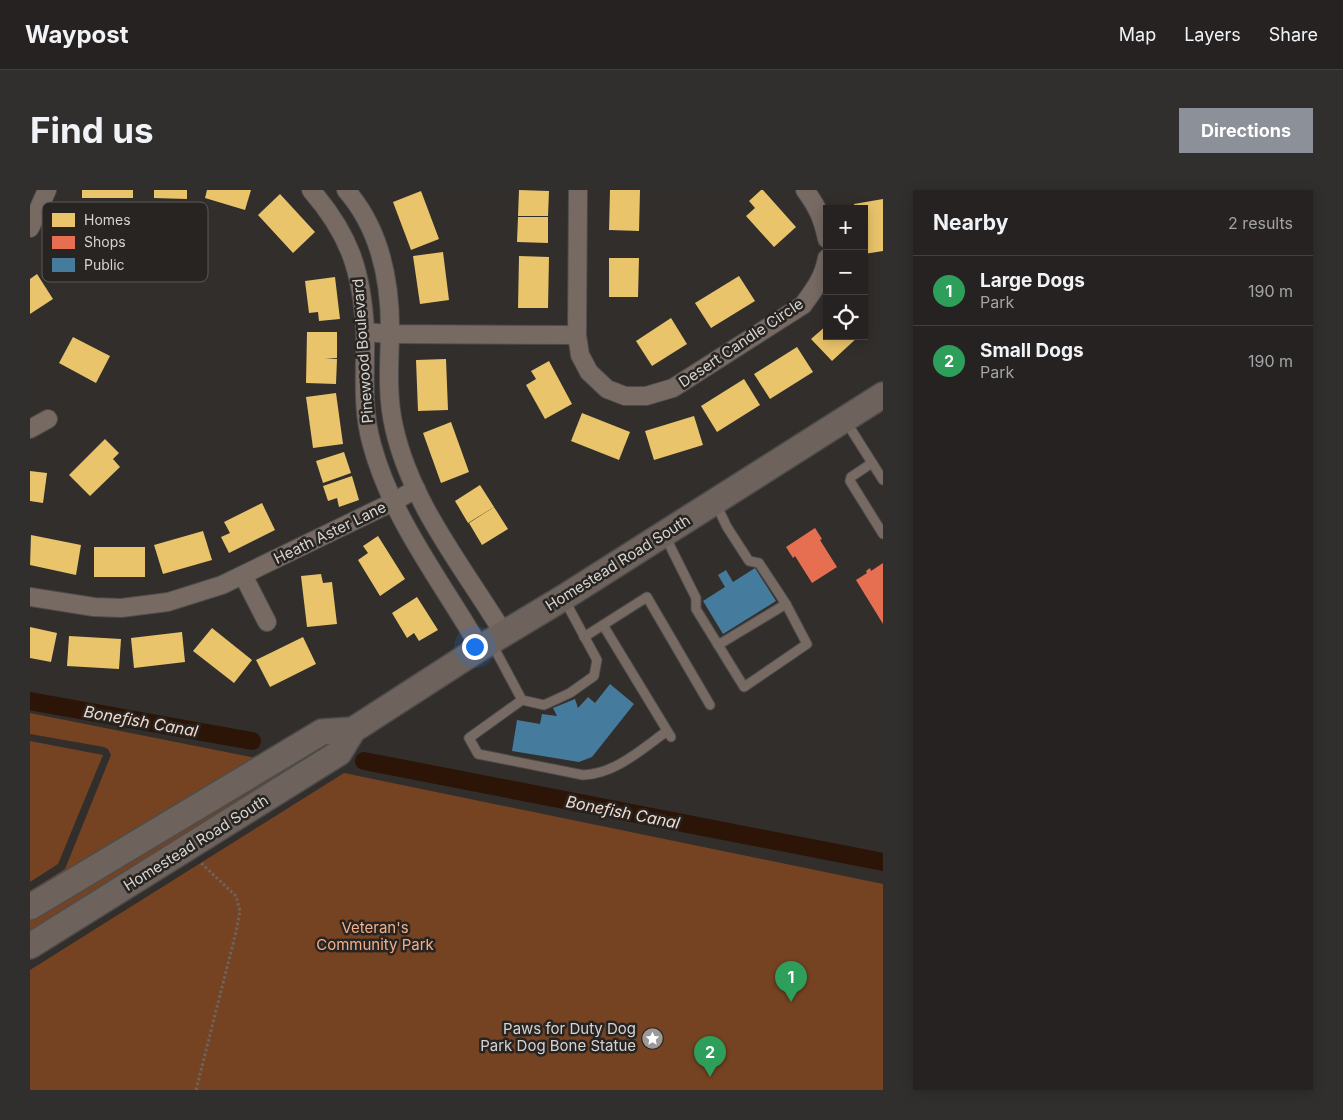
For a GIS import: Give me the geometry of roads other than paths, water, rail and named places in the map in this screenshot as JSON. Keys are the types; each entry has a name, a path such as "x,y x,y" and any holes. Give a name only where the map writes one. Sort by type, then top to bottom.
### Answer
{"main road":[{"name":"Homestead Road South","path":"30,946 340,753 353,730 883,395"},
{"name":"Homestead Road South","path":"30,907 322,732 353,730"}],"street":[{"path":"30,228 47,190"},
{"name":"Pinewood Boulevard","path":"311,190 328,210 344,236 358,272 365,332 364,392 367,422 381,476 401,519 492,641"},
{"name":"Pinewood Boulevard","path":"346,190 367,219 382,263 388,291 390,334 389,393 394,427 407,469 416,489 456,558 492,641"},
{"name":"Desert Candle Circle","path":"578,190 577,335 580,355 589,372 607,389 625,396 646,396 672,388 803,305 815,290 823,273"},
{"path":"805,190 815,203 823,220"},
{"path":"365,332 390,334 577,335"},
{"path":"30,429 48,419"},
{"name":"Heath Aster Lane","path":"30,597 69,604 121,608 168,602 222,585 416,489"},
{"path":"242,575 267,622"}],"lane":[{"path":"844,420 883,480"},
{"path":"872,462 851,477 850,481 883,534"},
{"path":"664,534 696,598 696,610 744,687 807,644 786,604 759,562 749,561 727,528 715,502"},
{"path":"584,638 647,597 710,705"},
{"path":"563,598 597,660 594,676 570,693 544,705 522,700 469,738 478,754 583,775 595,774 608,771 669,734 603,625"},
{"path":"718,645 786,604"},
{"path":"492,641 522,700"}],"waterway":[{"name":"Bonefish Canal","path":"30,701 252,741"},
{"name":"Bonefish Canal","path":"364,761 883,862"}],"place":[{"name":"Large Dogs","path":"791,1002"},
{"name":"Paws for Duty Dog Park Dog Bone Statue","path":"652,1038"},
{"name":"Small Dogs","path":"710,1077"}],"park label":[{"name":"Veteran's Community Park","path":"375,936"}]}
